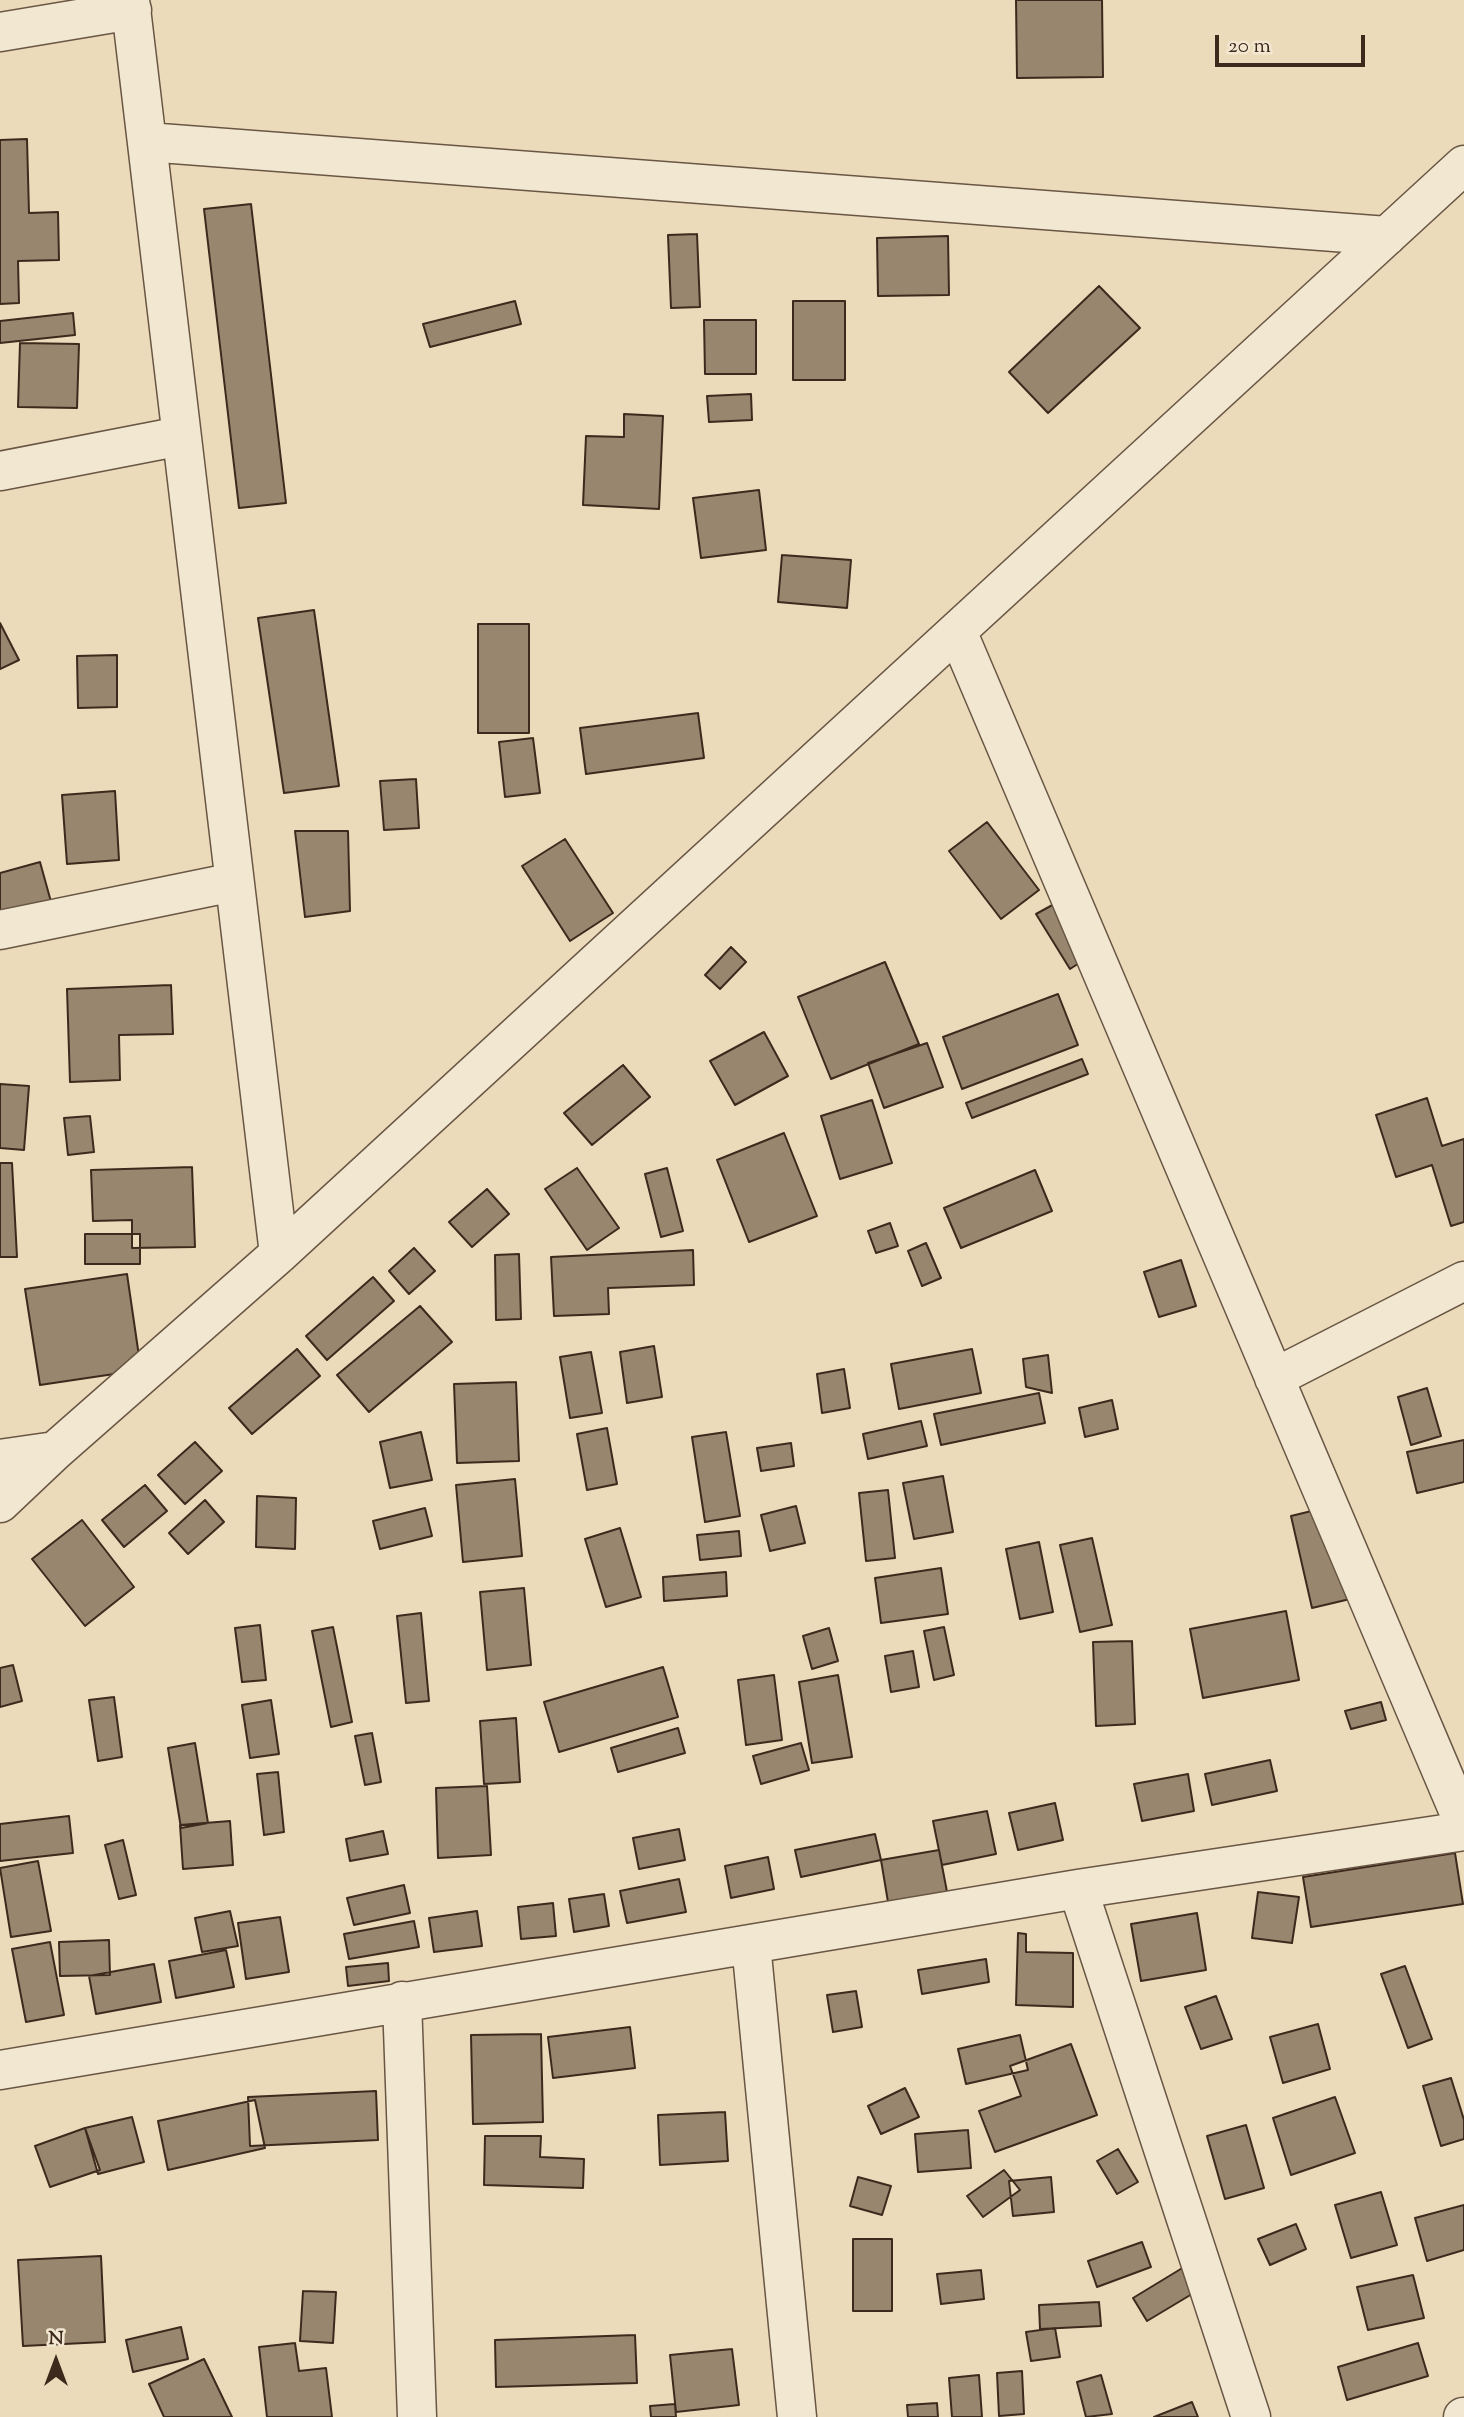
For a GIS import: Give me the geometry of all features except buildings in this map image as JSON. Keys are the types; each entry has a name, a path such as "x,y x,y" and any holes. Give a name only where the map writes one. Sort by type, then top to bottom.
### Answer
{"street":[{"path":"0,32 131,5 279,1254"},
{"path":"147,142 1387,236"},
{"path":"0,1503 55,1451 279,1254 1464,165"},
{"path":"0,471 181,436"},
{"path":"957,631 1464,1824"},
{"path":"0,930 234,882"},
{"path":"1275,1378 1464,1280"},
{"path":"0,1459 55,1451"},
{"path":"0,2070 1078,1889 1464,1831"},
{"path":"1078,1889 1251,2417"},
{"path":"751,1944 797,2417"},
{"path":"401,2001 417,2417"}]}
